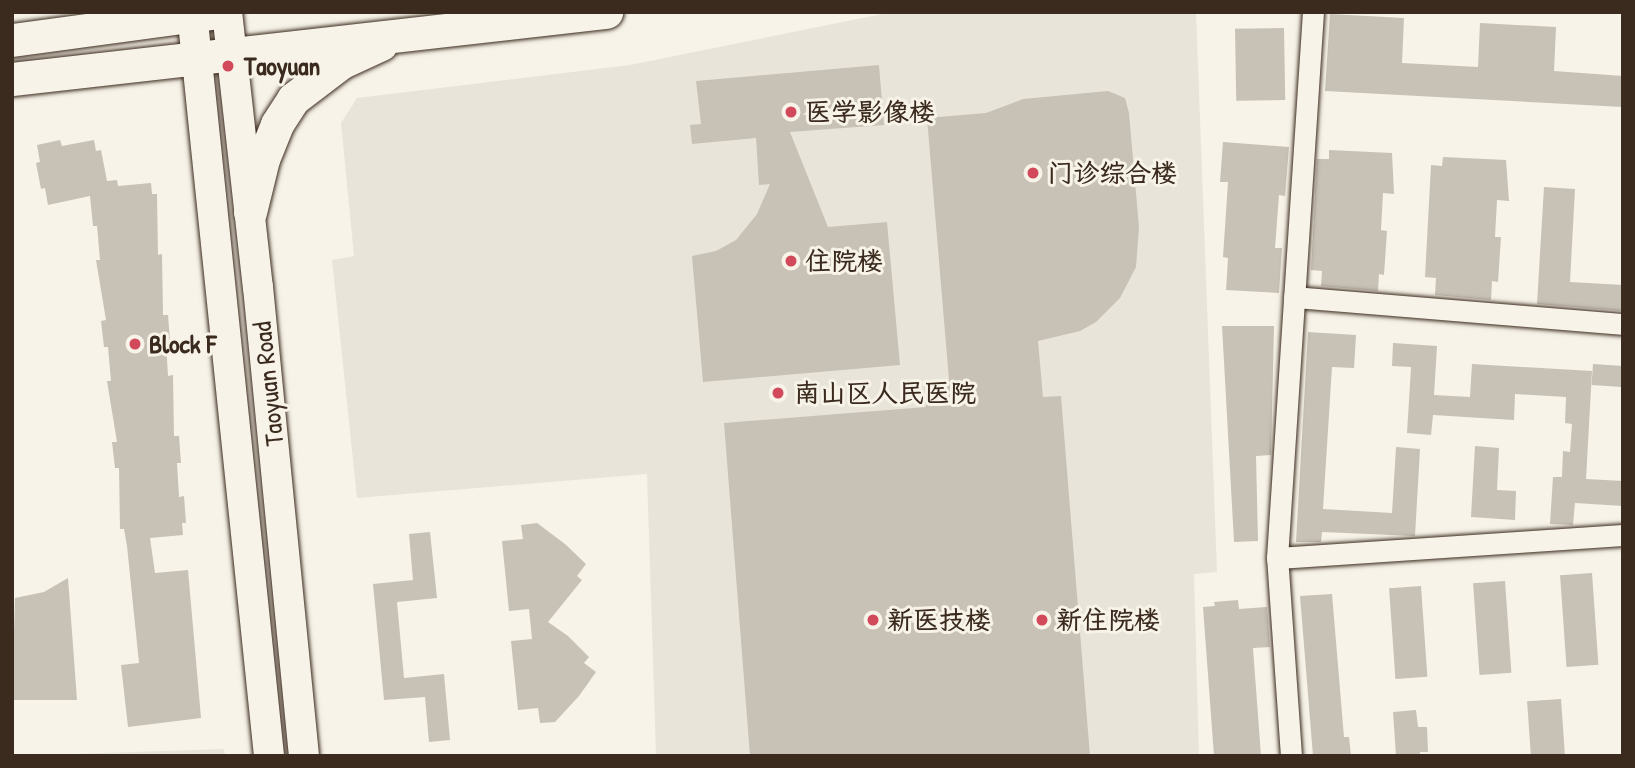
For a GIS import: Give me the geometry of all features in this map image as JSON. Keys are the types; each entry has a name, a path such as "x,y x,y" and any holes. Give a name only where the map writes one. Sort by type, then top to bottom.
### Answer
{"main road":[{"name":"Taoyuan Road","path":"227,12 250,212 304,756"},
{"path":"12,79 197,56 606,12"},
{"name":"Taoyuan Road","path":"201,13 197,56 269,756"},
{"path":"12,40 102,20 201,13"},
{"path":"250,212 263,159 277,124 293,100 342,62 412,32"}],"street":[{"path":"1291,756 1277,558 1313,12"},
{"path":"1294,297 1623,324"},
{"path":"1277,558 1623,535"}],"shaded area":[{"name":"南山区人民医院","path":"1196,12 1217,572 1194,574 1199,756 656,756 647,474 357,498 332,260 354,256 341,123 357,98 630,65 882,14"},
{"path":"224,749 225,756 12,756"}],"building":[{"path":"1330,14 1404,18 1402,63 1478,67 1480,23 1556,27 1554,71 1623,76 1623,107 1325,91"},
{"path":"1284,28 1285,100 1236,101 1235,29"},
{"name":"住院楼","path":"879,65 884,125 790,132 828,227 887,222 900,365 703,382 692,256 716,251 736,240 757,214 770,184 759,185 756,138 692,144 690,125 701,124 696,81"},
{"path":"1108,91 1125,98 1129,113 1139,227 1136,267 1120,298 1096,322 1080,331 1038,341 1043,397 1061,396 1090,756 750,756 724,423 926,407 924,382 949,380 927,118 986,113 1023,99"},
{"name":"Block F","path":"60,140 62,146 94,140 96,151 101,150 107,181 117,180 118,186 151,183 152,194 157,194 163,315 168,315 170,341 166,342 168,376 173,375 174,436 179,436 181,463 177,463 179,497 184,496 186,523 182,523 183,535 150,538 155,573 188,570 201,718 128,727 121,665 139,663 127,546 124,529 120,529 119,468 115,468 112,442 117,442 107,381 111,381 108,347 104,347 101,321 106,320 96,260 100,260 97,226 93,226 90,196 48,205 45,188 41,189 36,163 40,162 37,145"},
{"path":"1223,142 1289,147 1285,196 1279,195 1275,248 1282,248 1279,293 1226,290 1228,258 1223,257 1228,182 1220,182"},
{"path":"1329,150 1392,153 1394,194 1383,193 1381,230 1387,231 1384,275 1379,274 1378,291 1321,286 1322,271 1311,270 1317,159 1329,159"},
{"path":"1443,157 1506,160 1509,201 1497,200 1495,237 1501,237 1498,282 1492,281 1491,300 1435,295 1436,278 1425,277 1431,165 1442,166"},
{"path":"1544,187 1575,189 1570,282 1623,285 1623,311 1537,304"},
{"path":"1222,326 1274,326 1271,455 1256,456 1258,541 1234,542"},
{"path":"1308,332 1356,335 1354,368 1332,367 1323,509 1392,513 1396,447 1420,449 1415,536 1322,532 1321,542 1296,542"},
{"path":"1393,343 1437,346 1434,395 1470,397 1472,364 1592,371 1586,479 1623,481 1623,506 1575,503 1573,525 1550,524 1553,477 1562,477 1563,451 1570,452 1572,424 1565,423 1566,397 1515,394 1514,420 1433,415 1431,435 1407,433 1411,367 1392,366"},
{"path":"1593,364 1623,366 1621,387 1592,385"},
{"path":"1475,446 1499,448 1497,490 1516,491 1515,520 1471,517"},
{"path":"537,523 586,564 577,576 582,580 548,622 568,636 589,657 584,663 596,672 555,722 540,723 538,708 518,710 511,641 532,639 529,609 509,611 502,541 523,539 521,525"},
{"path":"430,532 437,598 397,602 404,678 444,674 450,740 429,742 425,697 384,700 373,584 413,580 409,534"},
{"path":"1592,573 1598,665 1566,667 1560,575"},
{"path":"68,578 77,700 12,700 15,598 44,592"},
{"path":"1505,581 1511,673 1479,675 1473,583"},
{"path":"1421,586 1427,677 1395,679 1389,588"},
{"path":"1332,594 1344,737 1349,737 1351,756 1313,756 1300,596"},
{"path":"1238,600 1239,609 1267,607 1270,647 1253,648 1261,756 1214,756 1203,607 1215,606 1214,602"},
{"path":"1561,699 1565,756 1531,756 1527,701"},
{"path":"1416,710 1418,727 1427,727 1428,752 1420,752 1420,756 1396,756 1393,712"}],"place":[{"name":"Taoyuan","path":"228,66"},
{"name":"医学影像楼","path":"791,112"},
{"name":"门诊综合楼","path":"1033,173"},
{"name":"住院楼","path":"791,261"},
{"name":"Block F","path":"135,344"},
{"name":"南山区人民医院","path":"778,393"},
{"name":"新医技楼","path":"873,620"},
{"name":"新住院楼","path":"1042,620"}]}
